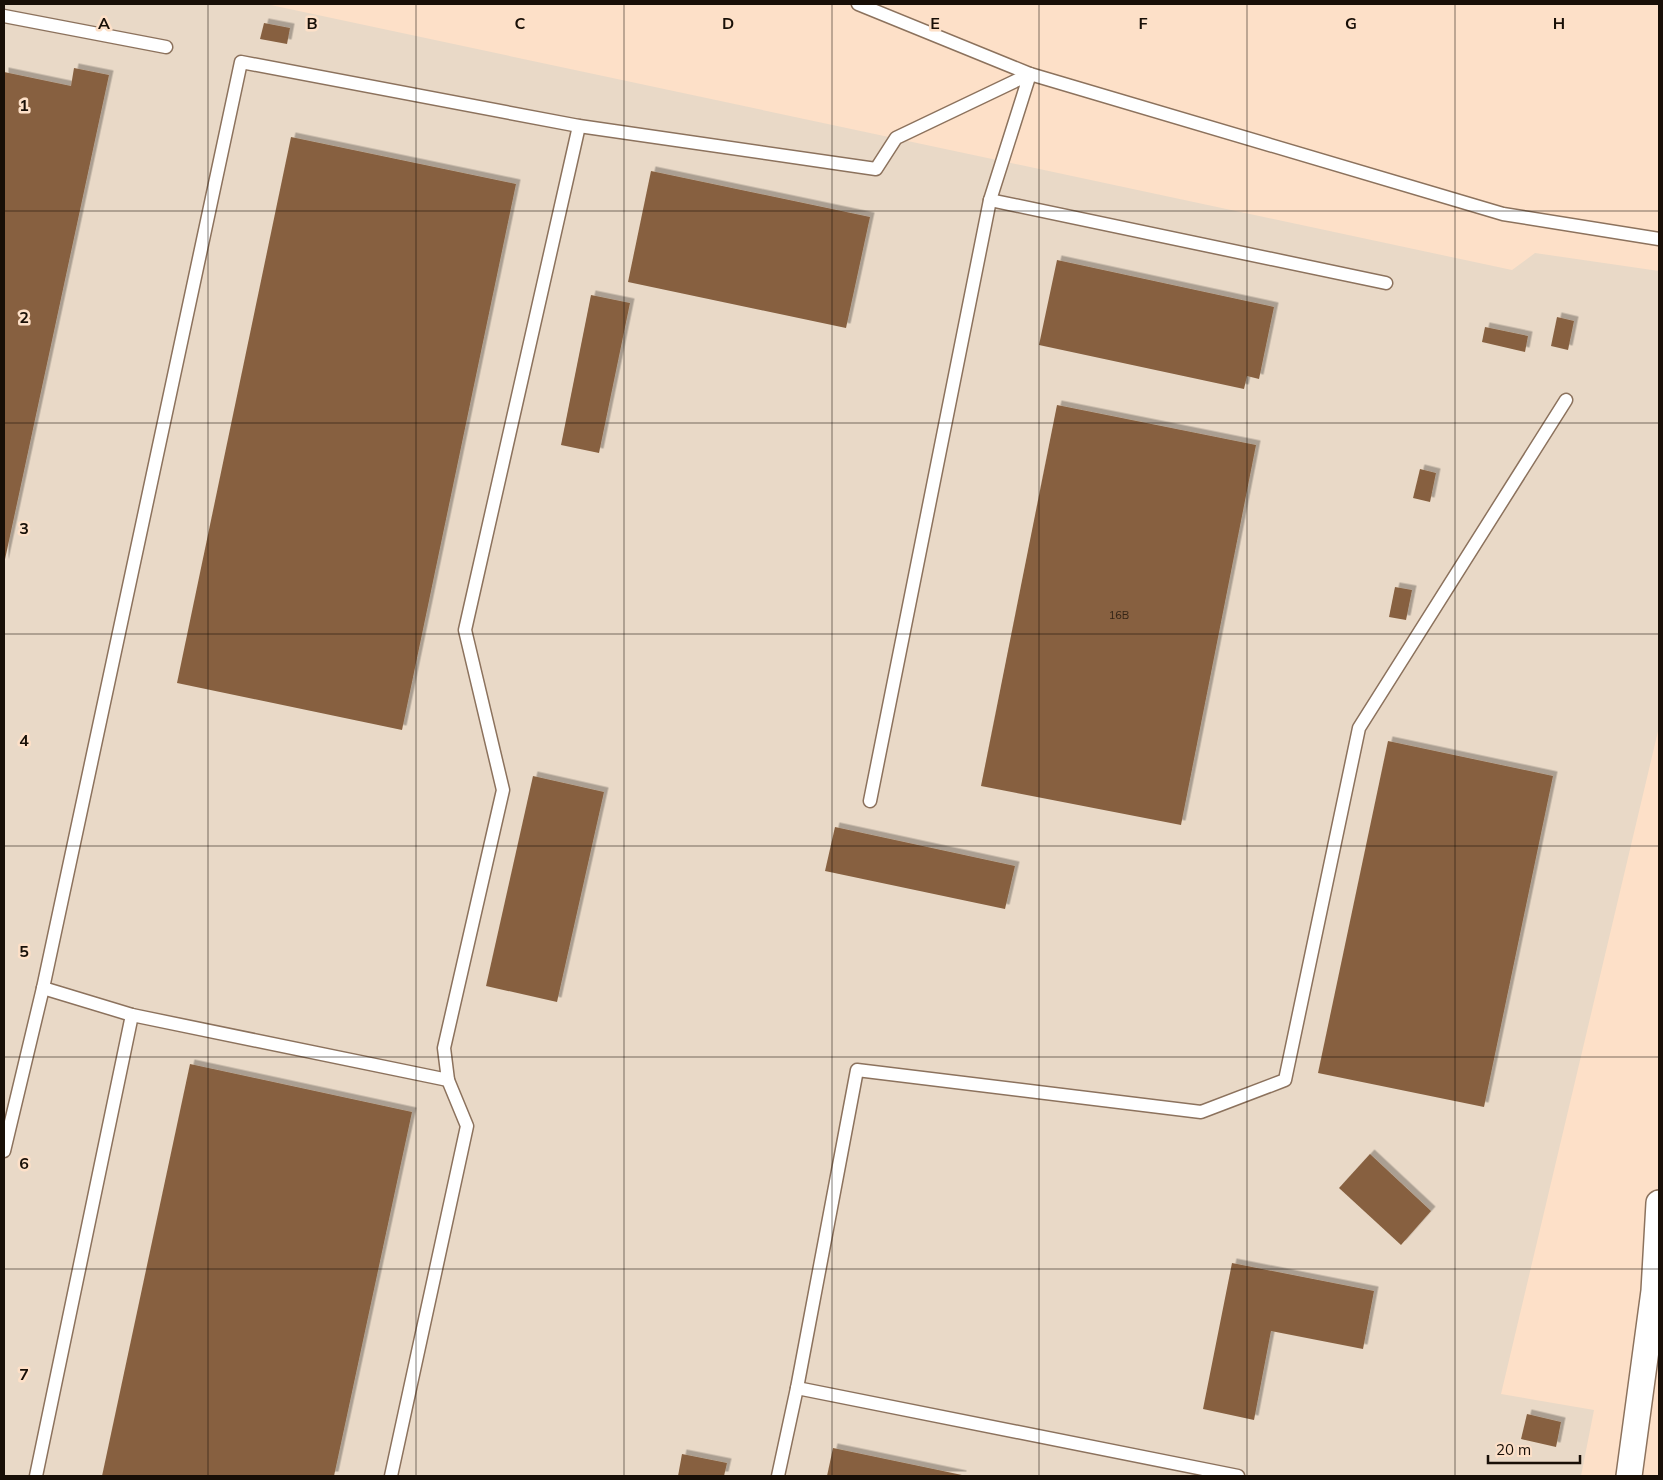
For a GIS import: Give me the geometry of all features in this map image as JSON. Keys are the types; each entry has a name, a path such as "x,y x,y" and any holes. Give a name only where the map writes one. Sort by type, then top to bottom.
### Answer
{"street":[{"path":"1630,1476 1657,1292 1659,1202"}],"lane":[{"path":"858,4 1030,74 1503,214 1659,239"},
{"path":"4,16 166,47"},
{"path":"4,1151 43,988 241,62 579,126 876,169 896,138 1030,74"},
{"path":"870,801 990,200 1030,74"},
{"path":"391,1476 467,1126 448,1080 444,1048 503,790 465,630 579,126"},
{"path":"990,200 1386,283"},
{"path":"778,1476 797,1388 857,1070 1201,1112 1285,1080 1359,728 1566,400"},
{"path":"43,988 132,1015 448,1080"},
{"path":"36,1476 132,1015"},
{"path":"797,1388 1238,1476"}],"shaded area":[{"path":"4,4 266,4 1512,270 1535,253 1659,271 1659,727 1501,1394 1594,1410 1581,1476 4,1476"}],"building":[{"path":"264,23 290,28 287,44 260,39"},
{"path":"74,68 109,75 4,564 4,72 71,86"},
{"path":"291,137 516,184 402,730 177,683"},
{"path":"651,171 870,217 846,328 628,282"},
{"path":"1057,260 1274,307 1259,379 1247,376 1244,389 1039,345"},
{"path":"591,295 630,303 599,453 561,445"},
{"path":"1557,317 1574,321 1568,350 1551,346"},
{"path":"1485,327 1528,336 1525,352 1482,342"},
{"path":"1057,405 1256,445 1181,825 981,786"},
{"path":"1420,469 1436,473 1430,502 1413,498"},
{"path":"1395,587 1412,590 1406,620 1389,617"},
{"path":"1388,741 1553,776 1484,1107 1318,1073"},
{"path":"533,776 604,792 557,1002 486,986"},
{"path":"835,827 1015,866 1005,909 825,871"},
{"path":"190,1064 412,1112 334,1476 102,1476"},
{"path":"1370,1154 1431,1211 1401,1245 1339,1188"},
{"path":"1232,1263 1374,1291 1363,1349 1271,1331 1254,1420 1203,1409"},
{"path":"1527,1414 1561,1422 1556,1447 1521,1439"},
{"path":"833,1448 962,1475 962,1476 827,1476"},
{"path":"682,1454 727,1463 724,1476 678,1476"}]}
